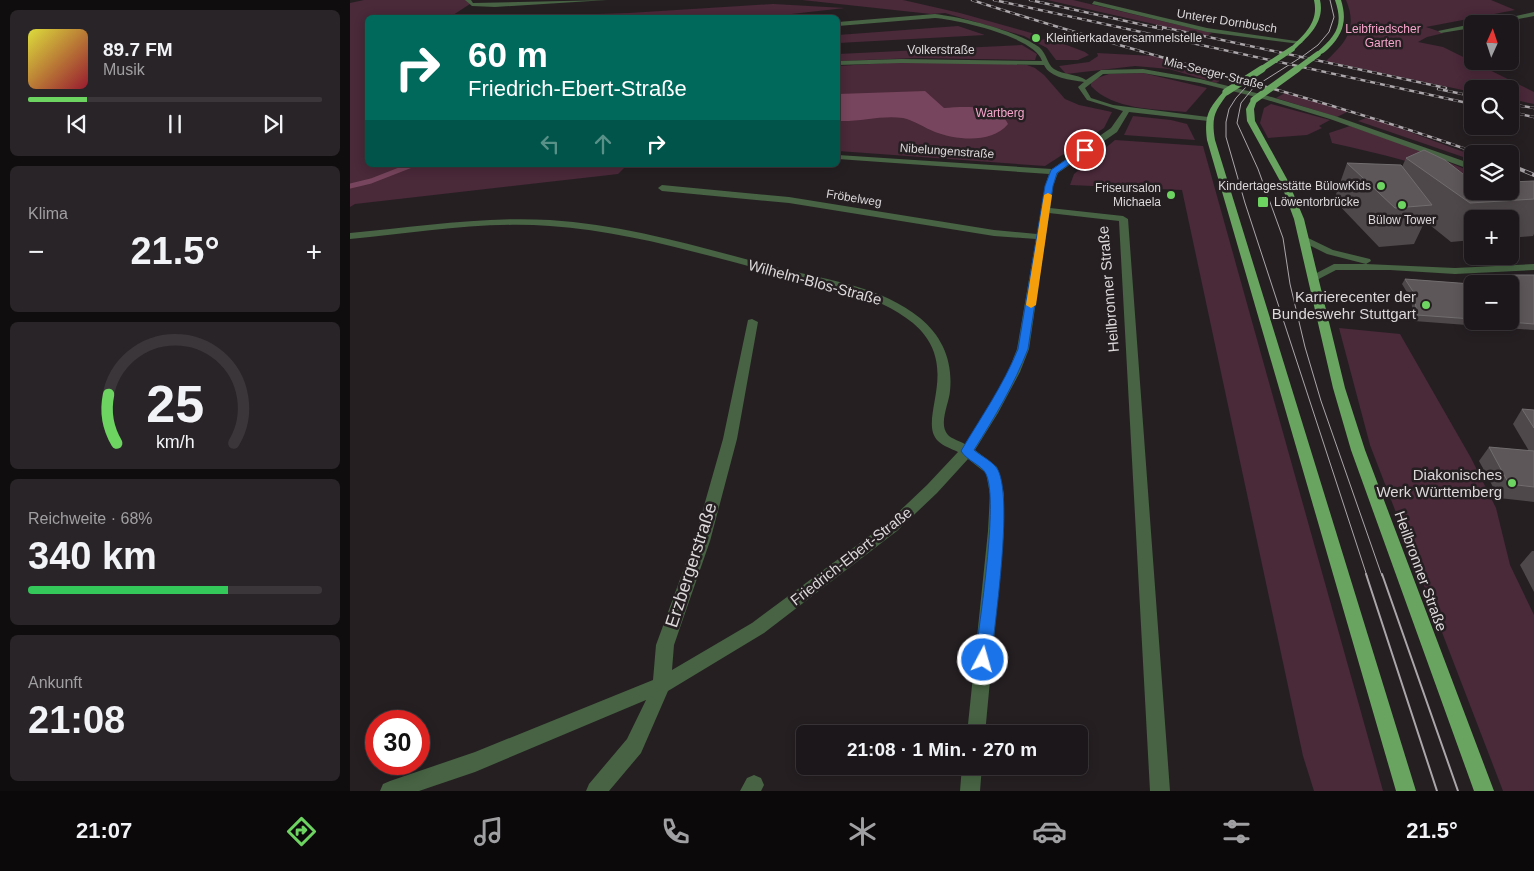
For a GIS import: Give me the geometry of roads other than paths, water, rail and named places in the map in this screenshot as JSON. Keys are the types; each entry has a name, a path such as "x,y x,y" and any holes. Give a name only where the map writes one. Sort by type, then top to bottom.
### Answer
{"main road":[{"path":"1318,0 1320,8 1318,20 1300,42 1226,92 1214,106 1208,119 1211,140 1371,667 1406,791"},
{"name":"Heilbronner Straße","path":"1338,0 1342,10 1342,23 1337,38 1254,100 1250,109 1251,121 1284,182 1299,219 1339,388 1358,450 1484,791"}],"street":[{"path":"468,0 472,4 495,5 604,0"},
{"name":"Unterer Dornbusch","path":"1094,3 1207,30 1300,42"},
{"path":"1519,17 1534,14"},
{"path":"840,24 935,16 944,17 1011,36 1032,45 1043,55 1048,68 1061,76 1083,80 1081,87 1088,98 1098,103 1128,109 1208,119"},
{"path":"1432,30 1444,33 1464,28"},
{"name":"Volkerstraße","path":"840,63 902,61 1045,63"},
{"name":"Mia-Seeger-Straße","path":"1083,80 1102,72 1115,70 1145,70 1180,75 1330,117 1464,164"},
{"path":"1054,172 1114,130 1128,109"},
{"name":"Nibelungenstraße","path":"840,157 1054,172"},
{"name":"Friedrich-Ebert-Straße","path":"390,791 475,762 662,685 758,628 892,527 932,489 967,451 992,412 1014,372 1023,349 1054,172"},
{"name":"Fröbelweg","path":"662,188 789,200 994,233 1042,237"},
{"name":"Heilbronner Straße","path":"1046,210 1122,219 1160,791"},
{"name":"Wilhelm-Blos-Straße","path":"350,236 497,223 549,223 616,230 856,290 900,308 918,322 933,337 944,366 944,391 937,425 943,438 967,451 992,471 997,494 996,531 977,725"},
{"path":"1304,239 1330,252 1390,267"},
{"path":"1313,279 1334,267 1390,267 1456,271 1534,267"},
{"name":"Erzbergerstraße","path":"596,791 634,746 662,685 665,645 702,541 730,439 752,322"},
{"path":"970,791 971,775"}],"waterway":[{"path":"350,186 371,181 407,167"}],"tram line":[{"path":"1330,0 1334,17 1329,32 1318,45 1254,87 1241,103 1237,123 1258,169 1283,238 1290,284 1305,347 1321,401 1382,576"},
{"path":"1246,87 1229,109 1226,122 1226,137 1245,203 1367,576"},
{"path":"1366,574 1437,791"},
{"path":"1382,574 1458,791"}],"railway":[{"path":"972,0 1099,39 1354,112 1464,148"},
{"path":"994,0 1464,102"},
{"path":"1030,0 1162,29"},
{"path":"1157,26 1446,88"},
{"path":"1438,89 1464,94"},
{"path":"1519,106 1534,108"},
{"path":"1519,114 1534,117"},
{"path":"1519,169 1534,175"}],"place":[{"name":"Kleintierkadaversammelstelle","path":"1036,38"},
{"name":"Kindertagesstätte BülowKids","path":"1381,186"},
{"name":"Friseursalon Michaela","path":"1171,195"},
{"name":"Löwentorbrücke","path":"1263,202"},
{"name":"Bülow Tower","path":"1402,205"},
{"name":"Karrierecenter der Bundeswehr Stuttgart","path":"1426,305"},
{"name":"Diakonisches Werk Württemberg","path":"1512,483"}],"park label":[{"name":"Leibfriedscher Garten","path":"1383,36"},
{"name":"Wartberg","path":"1000,113"}]}
